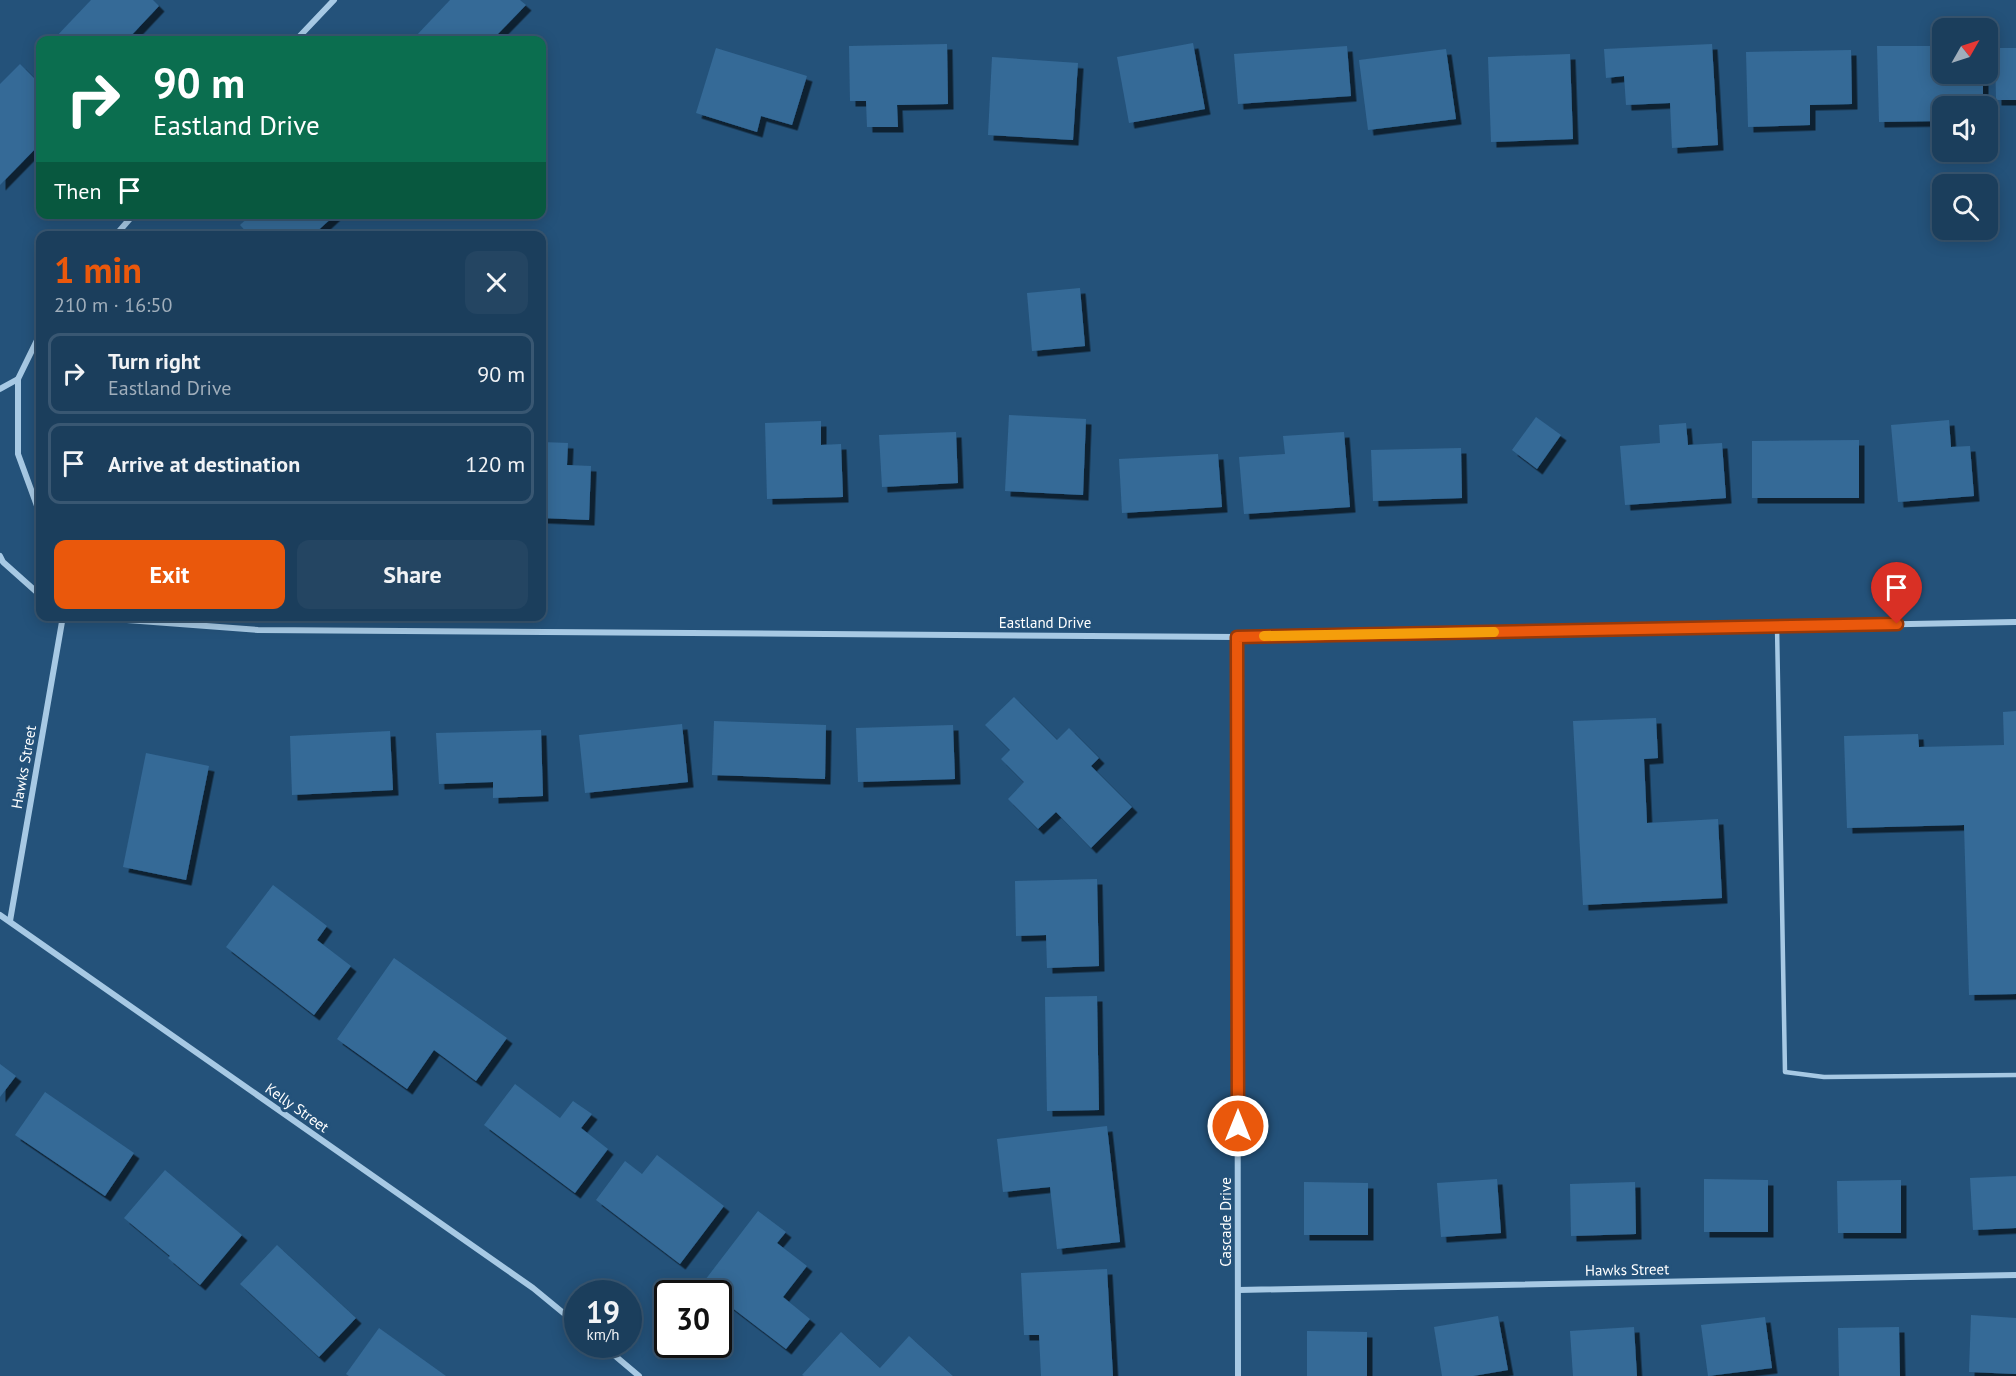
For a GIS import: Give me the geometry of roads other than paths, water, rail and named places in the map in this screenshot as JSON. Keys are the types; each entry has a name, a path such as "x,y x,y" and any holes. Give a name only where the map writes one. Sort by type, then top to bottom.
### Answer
{"street":[{"path":"300,36 334,0"},
{"path":"119,231 130,219"},
{"path":"36,342 18,379 18,454 36,503"},
{"path":"0,389 18,379"},
{"path":"0,556 3,562 36,592"},
{"name":"Hawks Street","path":"10,921 62,621"},
{"name":"Eastland Drive","path":"140,621 258,630 1237,637 2016,622"},
{"name":"Cascade Drive","path":"1237,637 1238,1376"},
{"name":"Kelly Street","path":"0,915 533,1288 564,1313"},
{"name":"Hawks Street","path":"1239,1290 2016,1275"},
{"path":"618,1358 639,1376"}],"lane":[{"path":"1777,626 1785,1072 1824,1077 2016,1075"}]}
